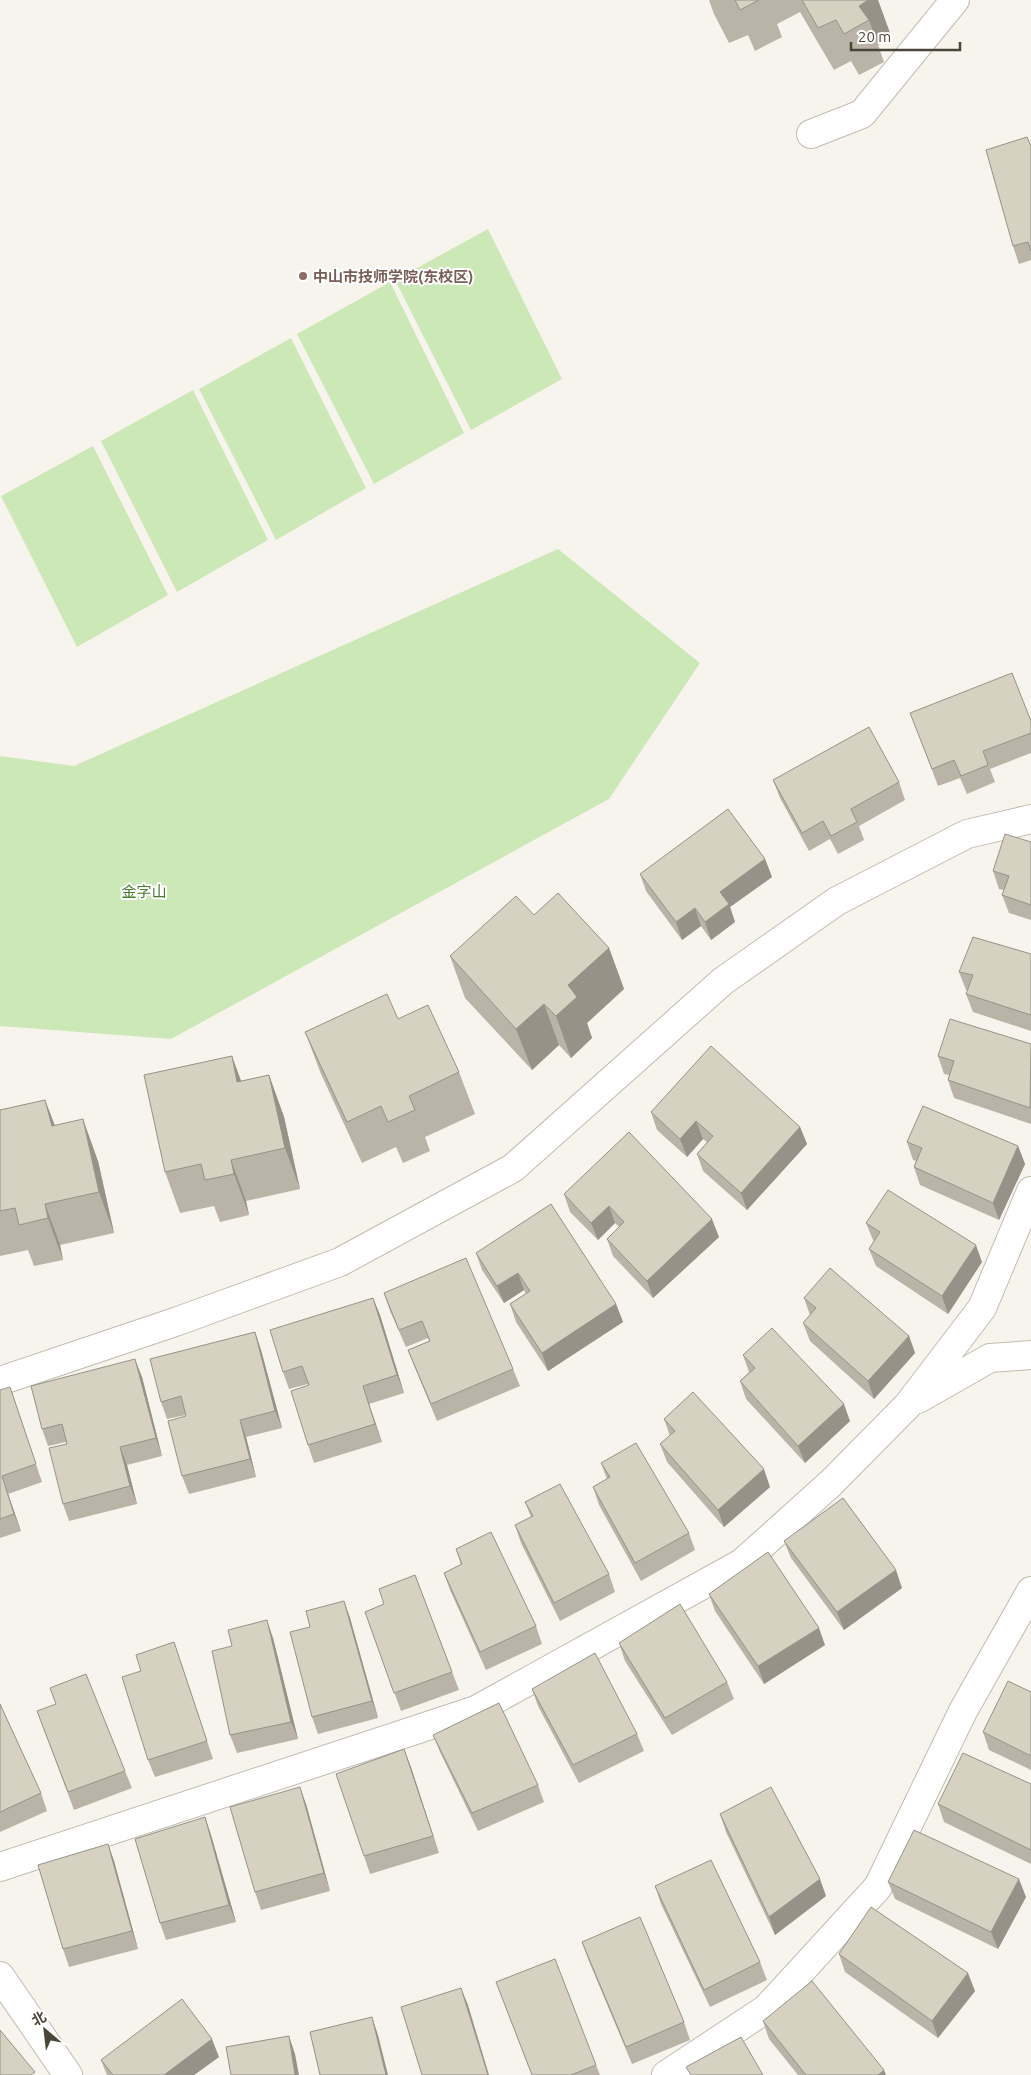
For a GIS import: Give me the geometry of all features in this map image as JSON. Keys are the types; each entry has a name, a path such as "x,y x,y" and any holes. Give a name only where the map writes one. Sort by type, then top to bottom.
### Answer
{"street":[{"path":"811,134 862,114 955,0"},
{"path":"0,1381 178,1322 340,1262 513,1168 723,981 837,901 967,834 1031,819"},
{"path":"0,1867 476,1710 742,1563 831,1483 908,1405 982,1308 1031,1191"},
{"path":"908,1405 990,1358 1031,1355"},
{"path":"666,2075 766,2009 878,1887 963,1711 1027,1608"},
{"path":"0,1976 68,2075"}],"green space":[{"path":"488,229 562,379 471,430 395,280"},
{"path":"390,282 464,433 374,484 297,334"},
{"path":"291,338 366,488 276,540 199,389"},
{"path":"193,390 268,540 177,592 101,441"},
{"path":"93,446 168,595 77,647 1,496"},
{"name":"金字山","path":"558,549 700,663 609,799 171,1039 0,1026 0,756 74,766"}],"building":[{"path":"735,0 759,0 740,10"},
{"path":"802,0 868,0 859,6 869,20 844,34 836,20 818,28"},
{"path":"1027,137 1031,146 1031,251 1028,242 1013,246 986,150"},
{"path":"1012,673 1031,721 1031,733 983,751 988,765 961,776 954,760 932,769 910,713"},
{"path":"869,727 899,782 851,809 857,822 831,836 823,821 802,833 773,780"},
{"path":"728,809 765,859 720,892 729,904 705,922 695,908 676,922 640,874"},
{"path":"1005,834 1031,842 1031,905 1002,895 1009,876 993,871"},
{"path":"558,893 609,948 568,985 577,997 556,1016 544,1004 516,1029 450,956 516,896 534,915"},
{"path":"973,937 1031,954 1031,1015 966,994 973,975 959,972"},
{"path":"387,994 398,1019 428,1005 459,1072 409,1096 415,1110 388,1122 381,1106 347,1122 305,1032"},
{"path":"950,1019 1031,1044 1030,1108 948,1080 954,1061 938,1056"},
{"path":"711,1046 800,1127 741,1193 697,1154 713,1136 696,1121 680,1139 651,1112"},
{"path":"232,1056 237,1082 269,1075 285,1148 231,1160 234,1174 205,1180 201,1164 165,1172 144,1075"},
{"path":"45,1100 52,1126 83,1119 99,1192 45,1204 48,1218 19,1225 15,1208 0,1211 0,1110"},
{"path":"923,1106 1018,1146 993,1203 914,1167 922,1148 907,1142"},
{"path":"629,1132 712,1219 647,1281 607,1239 624,1222 609,1206 591,1223 564,1194"},
{"path":"888,1190 976,1245 942,1296 869,1249 880,1232 866,1223"},
{"path":"551,1204 616,1304 542,1353 510,1304 530,1291 518,1273 497,1286 476,1253"},
{"path":"466,1258 513,1369 431,1404 408,1350 430,1341 422,1321 399,1330 384,1293"},
{"path":"830,1268 909,1336 868,1381 803,1323 816,1308 804,1298"},
{"path":"373,1298 397,1375 363,1386 375,1424 308,1445 291,1391 309,1385 302,1366 283,1372 270,1330"},
{"path":"772,1328 844,1404 798,1446 740,1381 755,1368 743,1355"},
{"path":"255,1332 275,1411 240,1420 250,1459 182,1476 168,1421 186,1416 181,1396 161,1402 150,1359"},
{"path":"135,1359 156,1438 120,1447 130,1486 63,1504 49,1448 67,1444 62,1424 42,1429 31,1386"},
{"path":"10,1387 36,1464 2,1476 14,1514 0,1519 0,1390"},
{"path":"693,1392 764,1469 718,1510 660,1444 675,1431 664,1419"},
{"path":"636,1443 689,1533 635,1563 593,1487 610,1477 601,1463"},
{"path":"560,1484 609,1574 554,1603 515,1525 533,1516 525,1502"},
{"path":"843,1498 896,1570 837,1612 784,1541"},
{"path":"491,1532 536,1626 480,1652 444,1573 462,1564 456,1549"},
{"path":"768,1552 819,1628 758,1666 709,1594"},
{"path":"415,1575 452,1672 394,1693 365,1612 384,1604 379,1589"},
{"path":"344,1601 372,1701 312,1717 290,1632 310,1627 306,1611"},
{"path":"680,1604 727,1682 665,1718 619,1643"},
{"path":"267,1620 291,1722 230,1735 212,1651 232,1646 228,1630"},
{"path":"174,1642 207,1741 148,1760 122,1677 141,1671 136,1655"},
{"path":"595,1653 637,1734 573,1765 532,1689"},
{"path":"86,1674 125,1771 68,1792 37,1711 56,1704 50,1688"},
{"path":"1008,1681 1031,1692 1031,1756 983,1732"},
{"path":"499,1703 538,1785 472,1813 433,1735"},
{"path":"0,1704 41,1793 0,1812"},
{"path":"404,1749 433,1836 364,1856 336,1774"},
{"path":"963,1753 1031,1784 1031,1850 938,1804"},
{"path":"300,1787 324,1873 255,1892 230,1807"},
{"path":"771,1787 820,1879 769,1917 720,1814"},
{"path":"205,1817 229,1905 160,1923 135,1839"},
{"path":"914,1830 1019,1879 991,1932 888,1882"},
{"path":"108,1844 132,1931 63,1949 38,1865"},
{"path":"711,1860 760,1962 704,1990 655,1886"},
{"path":"871,1907 968,1973 932,2021 839,1954"},
{"path":"640,1917 684,2022 626,2047 582,1942"},
{"path":"555,1959 596,2065 571,2075 532,2075 496,1982"},
{"path":"812,1981 884,2070 878,2075 806,2075 763,2021"},
{"path":"461,1988 488,2075 422,2075 401,2007"},
{"path":"182,1999 212,2039 164,2075 113,2075 101,2060"},
{"path":"372,2017 386,2075 320,2075 310,2032"},
{"path":"0,2030 35,2072 31,2075 0,2075"},
{"path":"289,2036 295,2075 231,2075 226,2047"},
{"path":"741,2037 763,2075 691,2075 686,2067"}],"place":[{"name":"中山市技师学院(东校区)","path":"303,276"}]}
